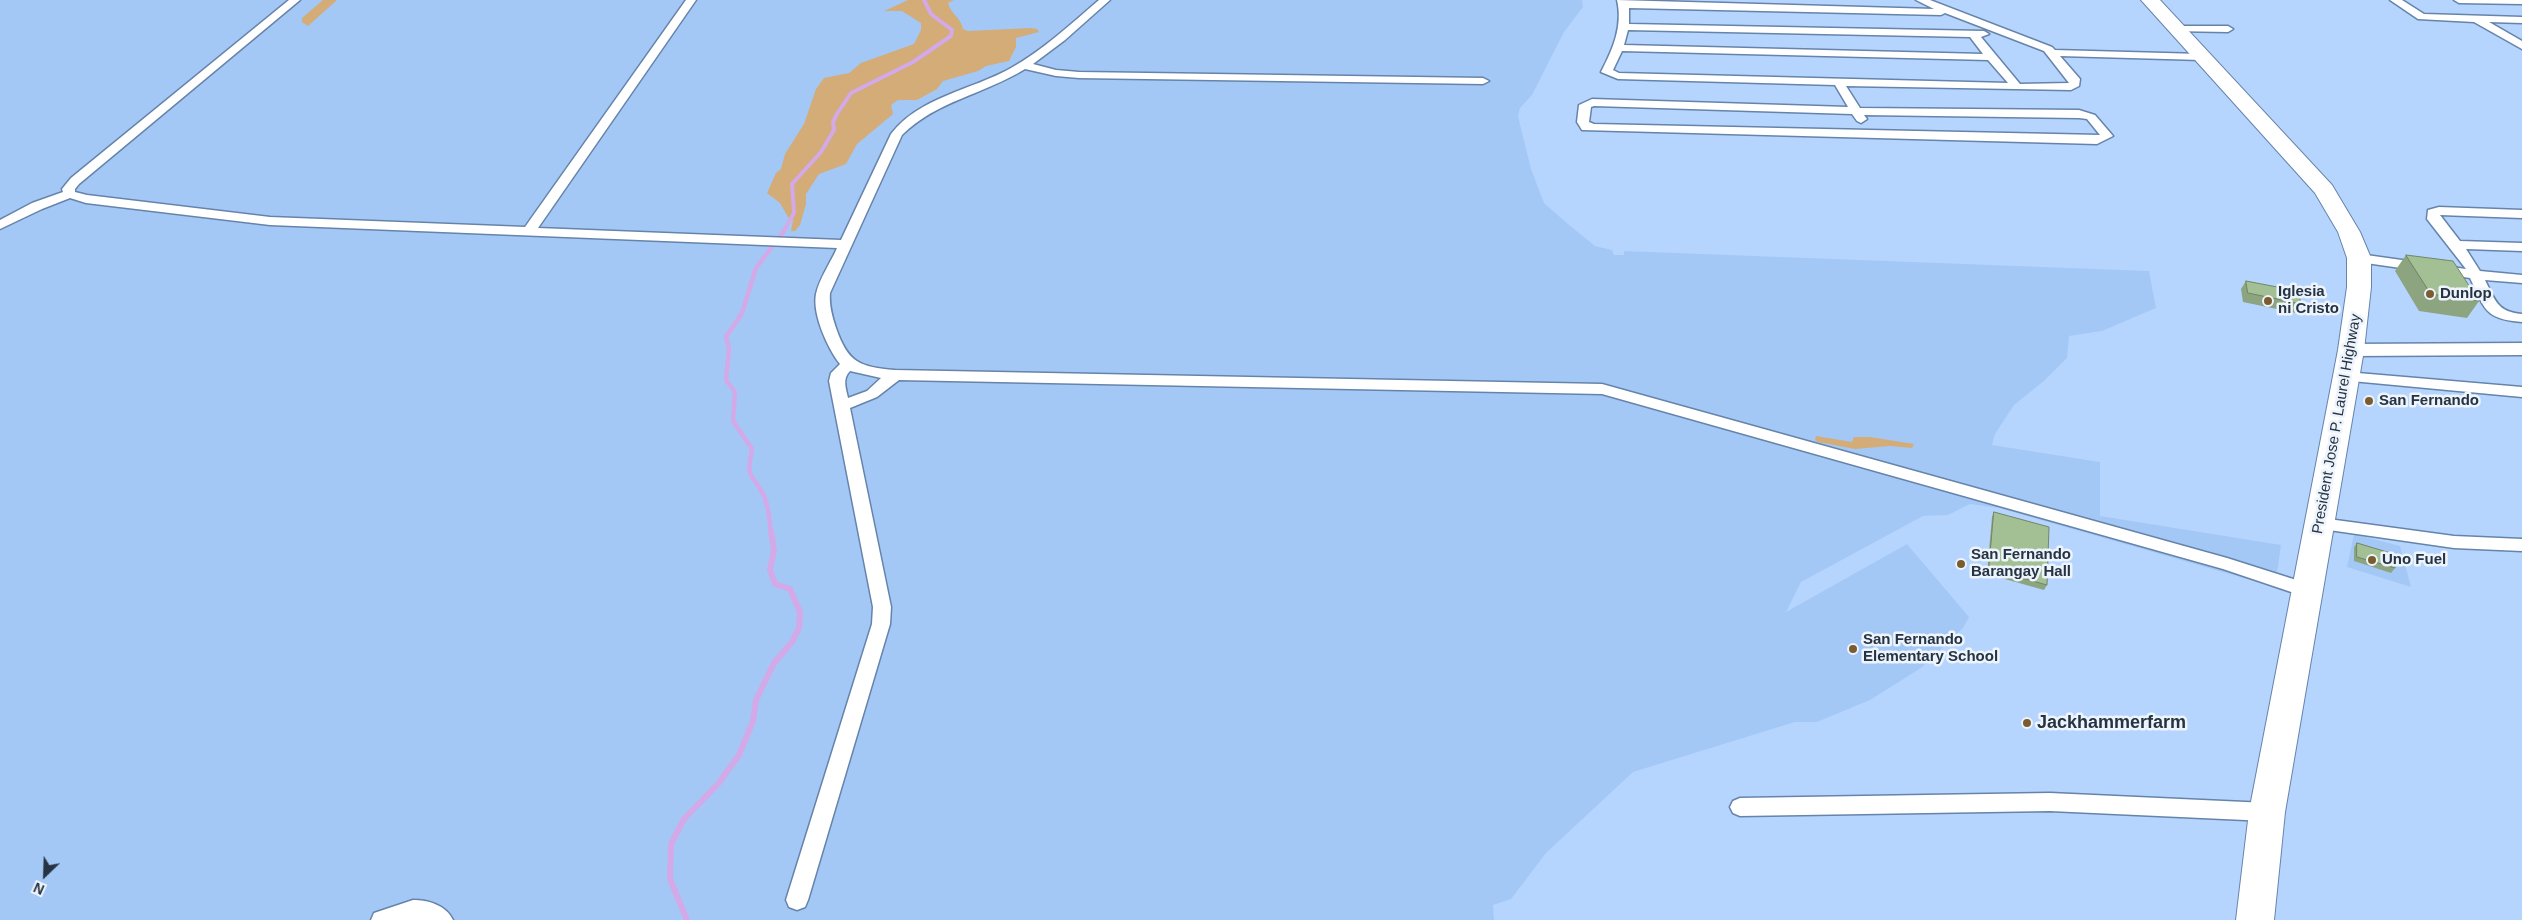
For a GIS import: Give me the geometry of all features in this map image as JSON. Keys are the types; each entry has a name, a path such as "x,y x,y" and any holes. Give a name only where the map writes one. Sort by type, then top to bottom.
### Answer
{"highway":[{"name":"President Jose P. Laurel Highway","path":"2150,0 2324,190 2349,232 2359,258 2359,287 2351,350 2321,524 2306,590 2267,812 2255,920"}],"street":[{"path":"70,194 68,189 75,181 295,0"},
{"path":"528,231 691,0"},
{"path":"1105,0 1024,65 995,81 926,110 901,129 890,145 824,290 822,302 834,347 840,357 849,364 868,372 895,376 1602,389 2227,564 2306,590"},
{"path":"1921,0 2051,51 2198,53"},
{"path":"2395,0 2422,17 2522,20"},
{"path":"2459,0 2522,1"},
{"path":"1949,12 1623,3 1624,27 1620,48 1607,72 1612,75 1839,83 2071,87 2075,84 2074,79 2051,51"},
{"path":"2476,19 2522,46"},
{"path":"1624,27 1973,34 2009,33"},
{"path":"2175,29 2228,29"},
{"path":"1973,34 2017,87"},
{"path":"2508,37 2522,37"},
{"path":"1620,48 1991,57"},
{"path":"1024,65 1056,73 1080,75 1483,81"},
{"path":"1839,83 1857,111 1871,139"},
{"path":"1592,102 1857,111 2079,114 2091,117 2106,136 2097,140 1871,139 1594,128 1586,127 1583,122 1585,105 1592,102"},
{"path":"0,224 37,206 70,194 86,199 270,221 844,244"},
{"path":"2522,214 2438,210 2433,213 2434,219 2458,245 2478,275 2490,307 2505,316 2522,318"},
{"path":"2458,245 2522,246"},
{"path":"2359,258 2478,275 2522,279"},
{"path":"2351,350 2522,349"},
{"path":"797,900 881,624 882,607 837,377 849,364"},
{"path":"842,406 872,394 895,376"},
{"path":"2346,377 2522,392"},
{"path":"2321,524 2454,542 2522,545"},
{"path":"1740,807 2050,802 2267,812"},
{"path":"382,920 397,913 416,909 432,912 442,920"}],"shaded area":[{"path":"0,0 1582,0 1583,7 1564,32 1532,95 1520,108 1518,116 1531,169 1544,203 1568,224 1595,246 1612,250 1614,255 1624,255 1624,251 2149,271 2156,308 2102,331 2069,336 2067,358 2044,381 2014,405 1995,434 1992,445 2100,462 2100,516 2281,545 2275,587 1999,508 1970,504 1948,515 1923,516 1801,582 1786,612 1907,544 1969,617 1963,628 1921,668 1870,700 1817,722 1795,722 1633,772 1546,853 1511,899 1493,905 1494,920 0,920"},
{"path":"323,0 337,0 308,26 302,22 302,18"},
{"path":"908,0 954,0 948,3 949,7 963,29 968,31 1031,28 1037,29 1039,32 1016,38 1016,47 1009,61 986,66 978,71 943,81 937,89 917,100 898,100 891,105 893,114 857,144 846,164 819,174 806,194 806,204 800,225 795,231 791,231 793,220 788,217 780,203 767,193 776,173 781,169 785,154 804,124 816,89 824,78 849,73 861,63 914,44 921,30 921,23 902,11 884,11"},
{"path":"1816,436 1852,442 1854,437 1870,437 1914,444 1912,448 1890,446 1855,449 1818,442 1815,440"},
{"path":"2354,534 2400,546 2411,587 2347,567"}],"building":[{"path":"2406,255 2453,261 2479,301 2431,294"},
{"path":"2246,281 2298,291 2301,304 2248,293"},
{"path":"1994,512 2049,527 2047,585 1989,569"},
{"path":"2357,543 2394,554 2395,568 2357,557"}],"waterway":[{"path":"783,232 794,213 792,184 821,152 834,130 833,122 837,114 851,93 913,62 951,36 952,30 931,14 924,0"},
{"path":"771,532 766,500 750,472 752,449 733,421 735,392 726,380 729,349 726,337 742,313 756,268 784,231"},
{"path":"687,920 670,879 671,844 684,819 718,784 739,755 753,721 756,700 774,663 792,642 799,628 800,612 790,589 775,584 770,570 774,550 771,531"}],"place":[{"name":"Dunlop","path":"2430,294"},
{"name":"Iglesia ni Cristo","path":"2268,301"},
{"name":"San Fernando","path":"2369,401"},
{"name":"Uno Fuel","path":"2372,560"},
{"name":"San Fernando Barangay Hall","path":"1961,564"},
{"name":"San Fernando Elementary School","path":"1853,649"},
{"name":"Jackhammerfarm","path":"2027,723"}]}
